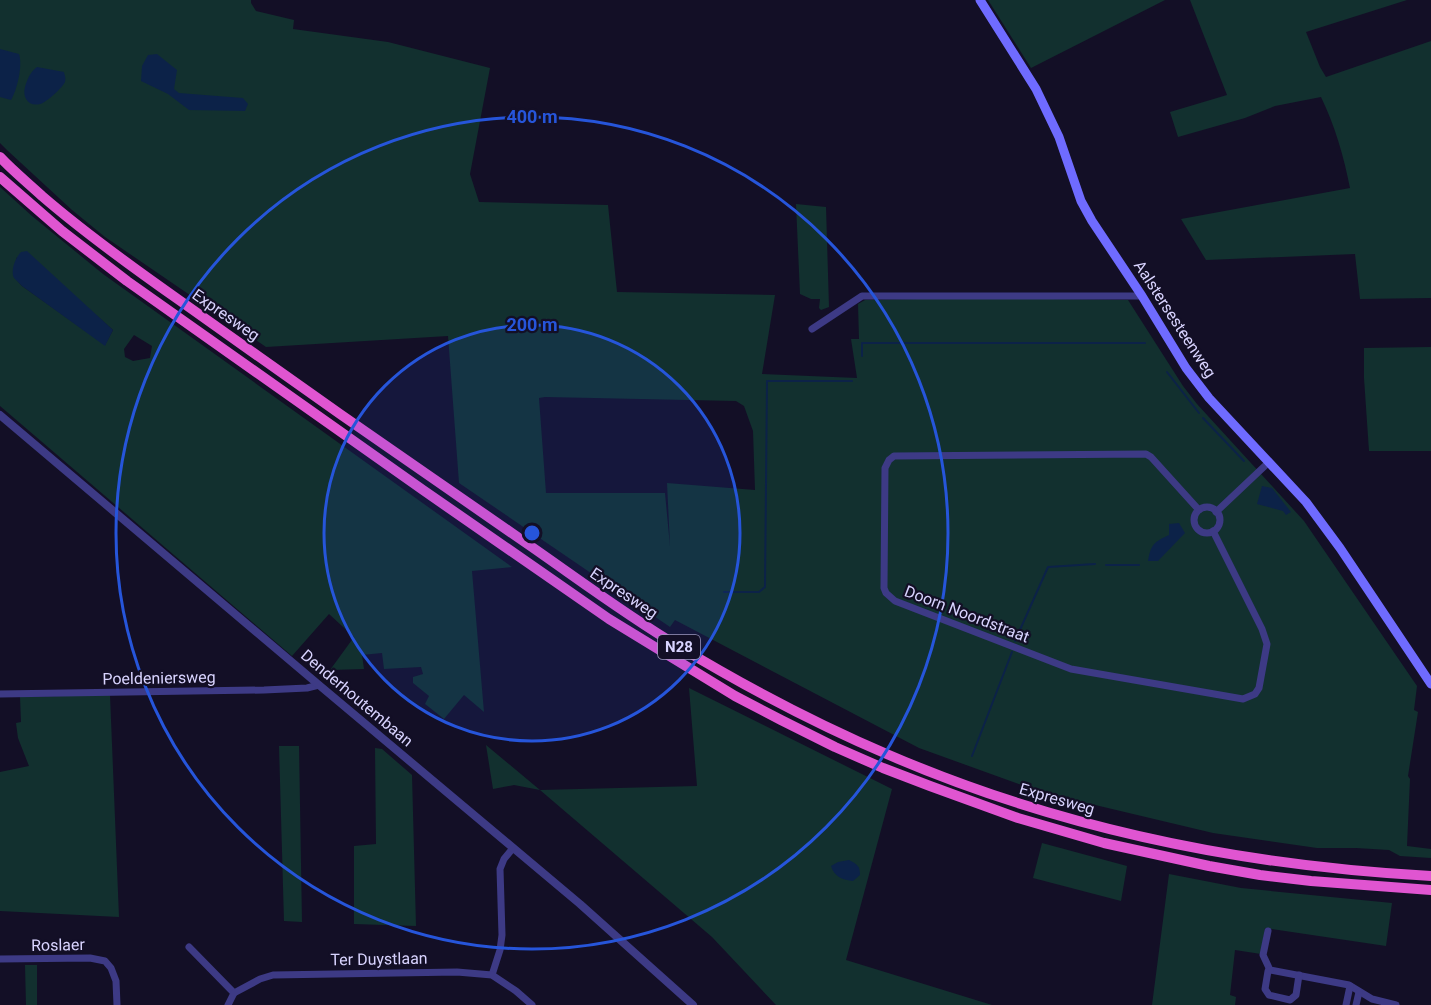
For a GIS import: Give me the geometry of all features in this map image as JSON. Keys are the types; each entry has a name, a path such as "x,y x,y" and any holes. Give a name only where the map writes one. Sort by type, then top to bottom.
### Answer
{"highway":[{"name":"Expresweg","path":"0,157 51,204 102,245 338,412 674,644 788,708 932,773 1021,805 1109,829 1192,848 1261,860 1313,867 1431,876"},
{"name":"Expresweg","path":"0,177 62,231 127,281 609,619 735,696 799,729 883,768 930,786 1008,814 1104,843 1209,866 1260,874 1323,882 1431,890"}],"main road":[{"name":"Aalstersesteenweg","path":"980,0 1036,88 1059,136 1081,201 1092,221 1142,296 1186,369 1209,398 1306,502 1431,684"}],"street":[{"path":"812,329 862,296 1142,296"},
{"name":"Denderhoutembaan","path":"0,415 580,904 693,1005"},
{"name":"Doorn Noordstraat","path":"1199,510 1146,454 900,454 889,460 885,468 884,588 895,601 1071,669 1243,699 1255,694 1259,688 1267,644 1262,629 1213,531"},
{"path":"1216,512 1269,462"},
{"path":"1207,507 1216,512 1219,524 1213,531 1202,532 1196,526 1194,518 1199,510 1207,507"},
{"name":"Poeldeniersweg","path":"0,694 275,689 307,688 319,685"},
{"path":"492,975 500,950 502,934 500,869 504,859 513,848"},
{"path":"1268,931 1263,955 1270,970"},
{"path":"189,948 234,993 228,1005"},
{"name":"Roslaer","path":"0,959 90,958 105,962 111,968 116,981 117,1005"},
{"path":"1270,970 1265,989 1269,995 1290,1000 1296,995 1299,975"},
{"path":"1270,970 1350,986 1372,999 1396,1005"},
{"name":"Ter Duystlaan","path":"234,993 260,979 273,975 458,972 492,975 532,1005"},
{"path":"1346,1005 1350,986"},
{"path":"1356,1005 1359,992"}],"green space":[{"path":"0,0 251,0 256,11 294,20 293,29 388,42 490,68 470,174 479,202 608,205 617,292 775,295 762,374 857,378 851,339 859,339 858,304 865,300 968,298 1128,300 1197,404 1304,521 1417,686 1414,710 1418,712 1408,776 1410,779 1407,846 1431,849 1431,858 1400,856 1389,850 1317,848 1213,833 1027,787 919,748 675,620 670,627 459,483 448,336 266,347 105,237 72,210 0,143","holes":["539,398 736,401 744,406 753,431 755,490 667,483 670,546 665,493 546,493"]},
{"path":"988,0 1165,0 1031,68"},
{"path":"1190,0 1407,0 1306,32 1326,77 1431,41 1431,298 1360,299 1355,254 1206,260 1181,219 1350,188 1331,119 1321,97 1275,106 1245,118 1178,137 1170,112 1227,95"},
{"path":"0,187 103,274 512,567 472,571 484,712 464,695 444,719 425,704 429,696 413,683 413,677 423,674 421,667 384,669 382,653 362,655 364,669 330,670 354,637 329,614 292,656 0,406","holes":["17,257 113,330 105,345 22,286 14,273","134,335 152,346 150,358 133,361 125,357 124,349"]},
{"path":"796,204 826,207 829,307 821,310 819,308 820,299 811,299 800,294"},
{"path":"1431,347 1431,451 1369,451 1364,348"},
{"path":"689,688 892,789 846,960 992,1005 776,1005 712,937 540,790 697,786"},
{"path":"110,695 119,917 0,911 0,772 29,766 18,738 16,723 21,722 20,697"},
{"path":"486,745 540,790 514,785 493,789"},
{"path":"279,746 299,746 302,922 284,921"},
{"path":"375,748 382,749 412,775 416,926 354,924 354,846 376,844"},
{"path":"1042,843 1127,866 1121,901 1033,878"},
{"path":"1169,874 1241,888 1392,903 1386,946 1265,928 1261,954 1235,950 1230,995 1236,997 1235,1005 1152,1005"},
{"path":"25,965 37,965 37,1005 26,1005"}],"water":[{"path":"0,49 19,54 19,77 11,100 0,97"},
{"path":"157,54 177,70 174,89 179,93 243,98 248,104 245,111 189,110 168,94 141,81 142,66 148,55"},
{"path":"37,67 64,72 65,82 43,103 36,105 27,101 24,91 29,76"},
{"path":"27,251 113,330 105,346 14,278 13,268 16,260 21,252"},
{"path":"1262,486 1272,488 1291,512 1286,515 1283,511 1257,504"},
{"path":"1179,523 1185,533 1158,561 1148,561 1154,544 1169,535 1169,524"},
{"path":"849,860 859,867 860,875 853,881 839,877 831,866"}],"waterway":[{"path":"862,356 862,343 1145,343"},
{"path":"1167,372 1199,413"},
{"path":"724,592 759,592 765,587 767,381 852,381"},
{"path":"1203,418 1244,461"},
{"path":"1015,641 1048,567 1095,564"},
{"path":"1106,565 1139,565"},
{"path":"972,756 1012,652"}]}
